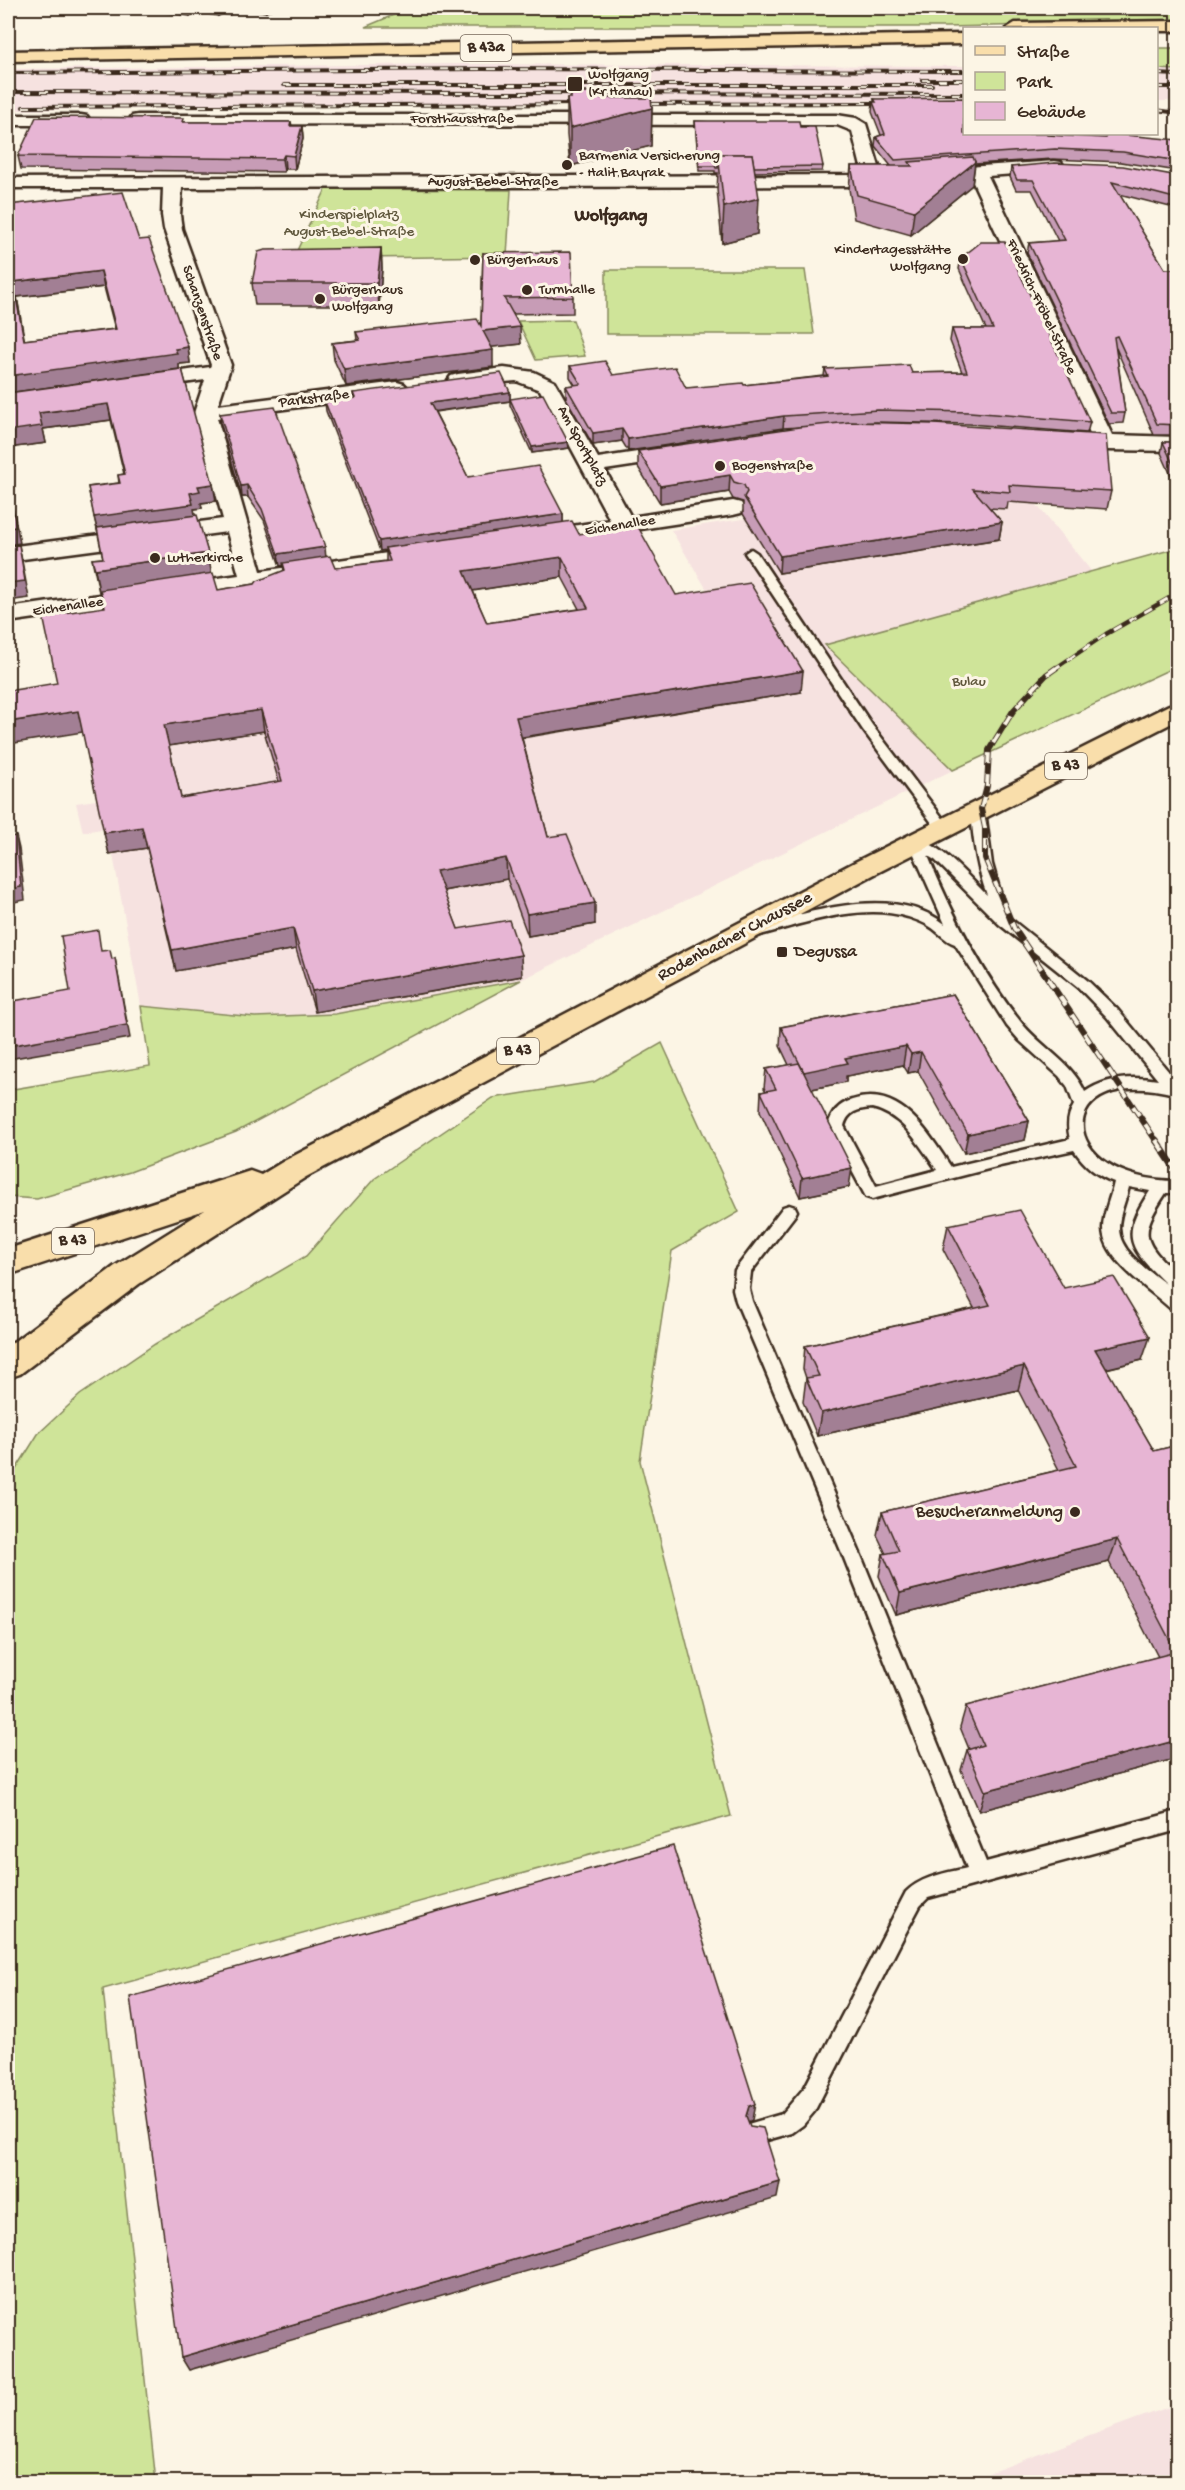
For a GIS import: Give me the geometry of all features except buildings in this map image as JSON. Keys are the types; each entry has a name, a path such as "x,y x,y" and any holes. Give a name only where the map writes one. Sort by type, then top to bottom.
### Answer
{"main road":[{"path":"1096,27 1178,26"},
{"name":"B 43a","path":"8,45 963,29"},
{"path":"1158,36 1178,36"},
{"name":"B 43a","path":"8,56 963,39"},
{"name":"Rodenbacher Chaussee","path":"294,1169 943,828 1178,710"},
{"name":"B 43","path":"8,1262 294,1169"},
{"name":"B 43","path":"8,1364 128,1275 294,1169"}],"street":[{"name":"Forsthausstraße","path":"121,120 830,119 850,122 860,128 874,181"},
{"path":"8,120 98,120"},
{"path":"977,172 1071,167"},
{"name":"August-Bebel-Straße","path":"8,183 874,181 977,172"},
{"name":"Friedrich-Fröbel-Straße","path":"977,172 1106,443"},
{"name":"Schanzenstraße","path":"173,182 171,215 174,229 220,365 205,413"},
{"path":"125,385 219,372"},
{"name":"Am Sportplatz","path":"441,382 511,373 530,376 548,386 624,525"},
{"name":"Parkstraße","path":"205,413 418,385"},
{"path":"205,413 252,580"},
{"path":"1036,438 1106,443 1178,444"},
{"path":"593,465 706,448"},
{"name":"Eichenallee","path":"508,542 733,508"},
{"path":"8,554 236,524"},
{"name":"Eichenallee","path":"8,615 450,551"}],"lane":[{"path":"751,553 871,732 943,828"},
{"path":"978,811 982,858 988,883 1004,921"},
{"path":"916,843 939,857 1004,921 1083,984 1112,1013 1175,1089"},
{"path":"916,843 931,881 969,953 1012,1023 1028,1041 1062,1069 1072,1081 1082,1105"},
{"path":"735,937 849,909 889,908 900,909 936,921 969,953"},
{"path":"1169,1187 1123,1180 1107,1172 1088,1157 1079,1143 1075,1130 1077,1116 1082,1105 1097,1092 1118,1084 1149,1083 1175,1089"},
{"path":"946,1173 922,1138 896,1110 873,1103 860,1103 847,1108 837,1119 836,1126 872,1192 1079,1143"},
{"path":"1123,1180 1111,1231 1120,1251 1131,1264 1178,1305"},
{"path":"1169,1187 1143,1212 1138,1230 1138,1244 1178,1286"},
{"path":"789,1211 744,1270 741,1289 744,1301 866,1590 980,1873"},
{"path":"756,2132 784,2127 795,2121 813,2095 913,1899 922,1890 1178,1820"}],"shaded area":[{"path":"461,64 963,66 963,97 807,102 8,110 8,69"},
{"path":"1158,69 1177,70 1177,101 1158,101"},
{"path":"860,491 1036,504 1092,572 826,645 953,770 521,980 335,1014 255,1017 141,1006 108,828 83,832 76,803 96,800 93,779 116,684 709,593 671,530 749,518 742,508"},
{"path":"1177,2404 1177,2482 964,2482"}],"green space":[{"path":"410,8 1178,8 1177,22 946,27 365,27"},
{"path":"1158,48 1177,48 1177,70 1158,69"},
{"name":"Kinderspielplatz August-Bebel-Straße","path":"326,189 511,190 507,256 293,259"},
{"path":"606,270 805,270 814,334 606,334"},
{"path":"573,320 585,356 536,360 518,321"},
{"name":"Bulau","path":"1177,548 1177,666 953,770 825,645"},
{"path":"521,980 236,1132 130,1172 37,1199 8,1197 8,1090 150,1066 141,1006 255,1017 335,1014"},
{"path":"662,1043 739,1212 672,1251 640,1461 731,1816 103,1989 156,2482 8,2482 8,1482 38,1434 80,1395 155,1344 306,1256 374,1179 493,1098 594,1082"}],"railway":[{"path":"8,73 481,69 963,71"},
{"path":"1158,74 1178,75"},
{"path":"922,80 963,80"},
{"path":"284,85 932,85"},
{"path":"1158,87 1178,87"},
{"path":"8,92 963,94"},
{"path":"635,104 872,103"},
{"path":"23,107 584,104"},
{"path":"1158,110 1178,113"},
{"path":"1053,670 1106,634 1178,593"},
{"path":"1056,668 1046,675 1013,711 989,750 987,786 981,809 985,828 985,858 1014,928 1157,1142"},
{"path":"1156,1140 1178,1173"}],"place":[{"name":"Wolfgang (Kr Hanau)","path":"575,84"},
{"name":"Barmenia Versicherung - Halit Bayrak","path":"567,165"},
{"name":"Kindertagesstätte Wolfgang","path":"963,259"},
{"name":"Bürgerhaus","path":"475,260"},
{"name":"Turnhalle","path":"527,290"},
{"name":"Bürgerhaus Wolfgang","path":"320,299"},
{"name":"Bogenstraße","path":"720,466"},
{"name":"Lutherkirche","path":"155,558"},
{"name":"Degussa","path":"782,952"},
{"name":"Besucheranmeldung","path":"1075,1512"}],"district":[{"name":"Wolfgang","path":"611,216"}]}
